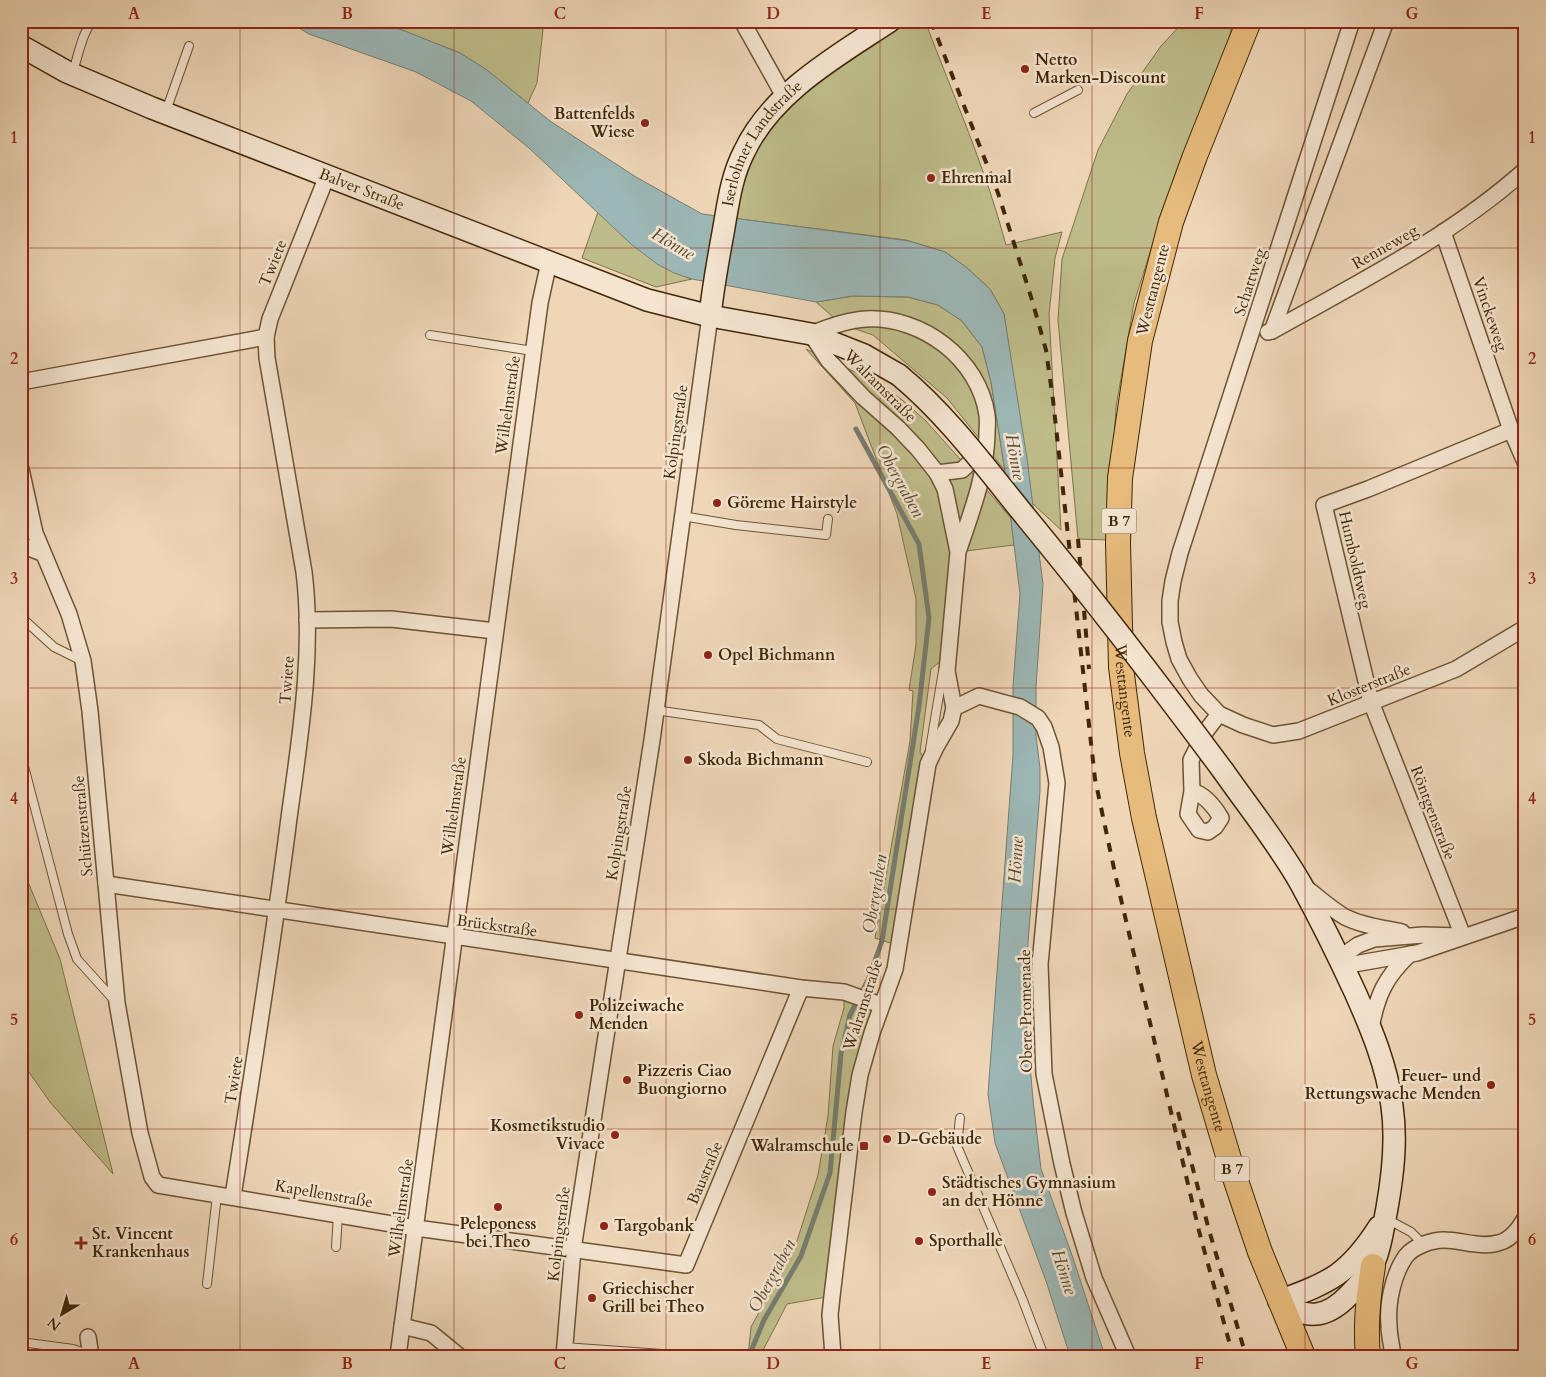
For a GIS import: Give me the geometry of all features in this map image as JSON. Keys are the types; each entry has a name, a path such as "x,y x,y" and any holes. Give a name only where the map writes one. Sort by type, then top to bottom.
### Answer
{"main road":[{"name":"Westtangente","path":"1249,21 1195,156 1171,222 1140,341 1120,478 1118,543 1121,667 1132,753 1148,836 1204,1075 1232,1169 1279,1301 1303,1356"},
{"path":"1368,1356 1366,1332 1367,1302 1373,1266"}],"street":[{"path":"742,21 786,98"},
{"name":"Iserlohner Landstraße","path":"710,316 730,191 744,151 770,112 818,69 890,21"},
{"name":"Schattweg","path":"1180,553 1352,21"},
{"path":"1272,332 1386,21"},
{"name":"Balver Straße","path":"21,46 72,74 165,113 647,300 710,316 811,334 864,355 899,375 920,392 958,434 1068,568 1164,691 1224,772 1279,848 1300,883 1341,961 1371,1028 1383,1066 1392,1106 1395,1146 1392,1184 1379,1253 1373,1266"},
{"name":"Renneweg","path":"1252,334 1272,332 1393,263 1443,232 1508,185 1525,170"},
{"name":"Twiete","path":"233,1196 278,909 298,754 305,681 308,620 304,572 268,366 266,337 270,318 327,176"},
{"name":"Vinckeweg","path":"1443,232 1511,430 1525,462"},
{"name":"Wilhelmstraße","path":"398,1356 533,351 540,303 549,262"},
{"name":"Kolpingstraße","path":"564,1351 573,1249 655,710 710,316"},
{"name":"Walramstraße","path":"833,1356 830,1315 860,1075 881,1005 895,969 928,764 951,721 954,708 947,672 958,552 986,463 987,415 974,377 964,363 936,338 920,330 885,320 866,319 828,327 811,334 828,360 863,397 898,428 937,473 947,496 958,552"},
{"path":"21,382 266,337"},
{"name":"Humboldtweg","path":"1371,702 1324,504 1368,489 1511,430"},
{"path":"937,473 962,470 987,445"},
{"name":"Schützenstraße","path":"21,469 35,533 69,614 82,661 90,711 117,1003 140,1133 152,1177 158,1185"},
{"path":"21,545 42,553"},
{"name":"Klosterstraße","path":"1180,553 1170,601 1170,622 1179,658 1201,695 1219,714 1243,725 1273,735 1299,731 1456,669 1525,628"},
{"path":"308,620 391,619 496,632"},
{"name":"Obere Promenade","path":"954,708 979,696 1010,704 1030,712 1038,718 1044,727 1051,747 1057,783 1040,964 1044,1074 1074,1213 1094,1278 1128,1356"},
{"name":"Röntgenstraße","path":"1371,702 1463,936"},
{"path":"1192,791 1191,760 1206,731 1219,714"},
{"path":"1300,883 1337,911 1354,921 1423,935"},
{"name":"Brückstraße","path":"106,884 801,988 844,992 881,1005"},
{"path":"1463,936 1423,935 1364,942 1348,952 1341,961 1354,964 1410,954 1525,916"},
{"path":"1371,1028 1382,988 1393,971 1410,954"},
{"name":"Baustraße","path":"573,1249 686,1265 801,988"},
{"name":"Kapellenstraße","path":"158,1185 416,1228 573,1249"},
{"path":"1279,1301 1313,1289 1339,1275 1362,1253 1385,1218"},
{"path":"1393,1356 1388,1324 1389,1310 1395,1279 1407,1255 1430,1242 1444,1240 1474,1244 1497,1244 1507,1240 1518,1230 1525,1218"},
{"path":"1279,1301 1293,1310 1308,1315 1324,1313 1331,1310 1348,1296 1373,1266"},
{"path":"402,1326 431,1333 459,1356"},
{"path":"88,1337 91,1355"}],"lane":[{"path":"72,74 89,24 94,21"},
{"path":"165,113 189,46"},
{"path":"1034,113 1078,90"},
{"path":"430,335 533,351"},
{"path":"682,516 736,525 826,535 828,519"},
{"path":"21,617 54,648 82,661"},
{"path":"928,764 940,682 948,655"},
{"path":"655,710 758,725 777,739 867,762"},
{"path":"21,755 24,776 68,934 77,959 117,1003"},
{"path":"960,1118 957,1146 1022,1298 1044,1356"},
{"path":"207,1284 217,1194"},
{"path":"336,1247 338,1214"},
{"path":"1385,1218 1411,1232 1424,1245"},
{"path":"21,1342 73,1349 91,1355"},
{"path":"564,1351 676,1355"}],"shaded area":[{"path":"377,21 544,21 537,83 528,103 485,69 460,53"},
{"path":"902,21 925,21 979,160 1006,245 1062,232 1055,258 1049,314 1061,530 1032,503 1004,314 990,289 966,267 945,252 906,240 731,218 740,173 781,109"},
{"path":"1184,21 1233,21 1228,43 1161,218 1134,303 1116,407 1108,540 1078,539 1058,320 1062,259 1098,150 1127,94 1161,46"},
{"path":"598,212 653,259 678,274 692,279 656,287 582,258"},
{"path":"853,296 908,297 938,305 962,321 982,347 991,382 1005,471 947,398 873,335 841,324 816,302"},
{"path":"806,349 872,380 901,399 925,420 1011,518 1014,545 958,552 948,655 931,669 920,752 927,764 899,946 875,938 910,741 913,691 909,690 916,645 916,599 897,514 855,403"},
{"path":"21,865 60,959 113,1174 50,1102 21,1061"},
{"path":"844,992 881,1005 866,1051 832,1296 787,1304 760,1356 748,1356 751,1327 796,1244 818,1175 828,1116 833,1046 844,1008"}],"water":[{"name":"Hönne","path":"288,21 377,21 460,53 487,70 550,121 636,177 702,214 909,241 945,252 966,267 990,289 1004,314 1027,459 1043,584 1036,687 1036,736 1040,768 1040,791 1024,993 1033,1100 1041,1169 1105,1356 1070,1356 1046,1281 995,1143 988,1094 1013,755 1013,686 1020,594 1005,471 991,382 982,347 962,321 938,305 908,297 853,296 816,302 692,279 674,273 657,264 631,244 529,148 471,101 416,72 309,34"}],"waterway":[{"name":"Obergraben","path":"749,1356 764,1320 801,1256 830,1173 841,1054 850,1015 868,980 882,941 919,706 929,618 919,544 856,429"}],"railway":[{"path":"931,21 998,193 1046,350 1095,779 1116,878 1199,1231 1233,1356"},
{"path":"1078,539 1089,669"},
{"path":"1178,1112 1209,1230 1246,1356"}],"place":[{"name":"Netto Marken-Discount","path":"1025,69"},
{"name":"Battenfelds Wiese","path":"645,123"},
{"name":"Ehrenmal","path":"931,178"},
{"name":"Göreme Hairstyle","path":"717,503"},
{"name":"Opel Bichmann","path":"708,655"},
{"name":"Skoda Bichmann","path":"688,760"},
{"name":"Polizeiwache Menden","path":"579,1015"},
{"name":"Pizzeris Ciao Buongiorno","path":"627,1080"},
{"name":"Feuer- und Rettungswache Menden","path":"1491,1085"},
{"name":"Kosmetikstudio Vivace","path":"615,1135"},
{"name":"D-Gebäude","path":"887,1139"},
{"name":"Walramschule","path":"864,1146"},
{"name":"Städtisches Gymnasium an der Hönne","path":"932,1192"},
{"name":"Peleponess bei Theo","path":"498,1207"},
{"name":"Targobank","path":"604,1226"},
{"name":"Sporthalle","path":"919,1241"},
{"name":"St. Vincent Krankenhaus","path":"81,1243"},
{"name":"Griechischer Grill bei Theo","path":"592,1298"}]}
